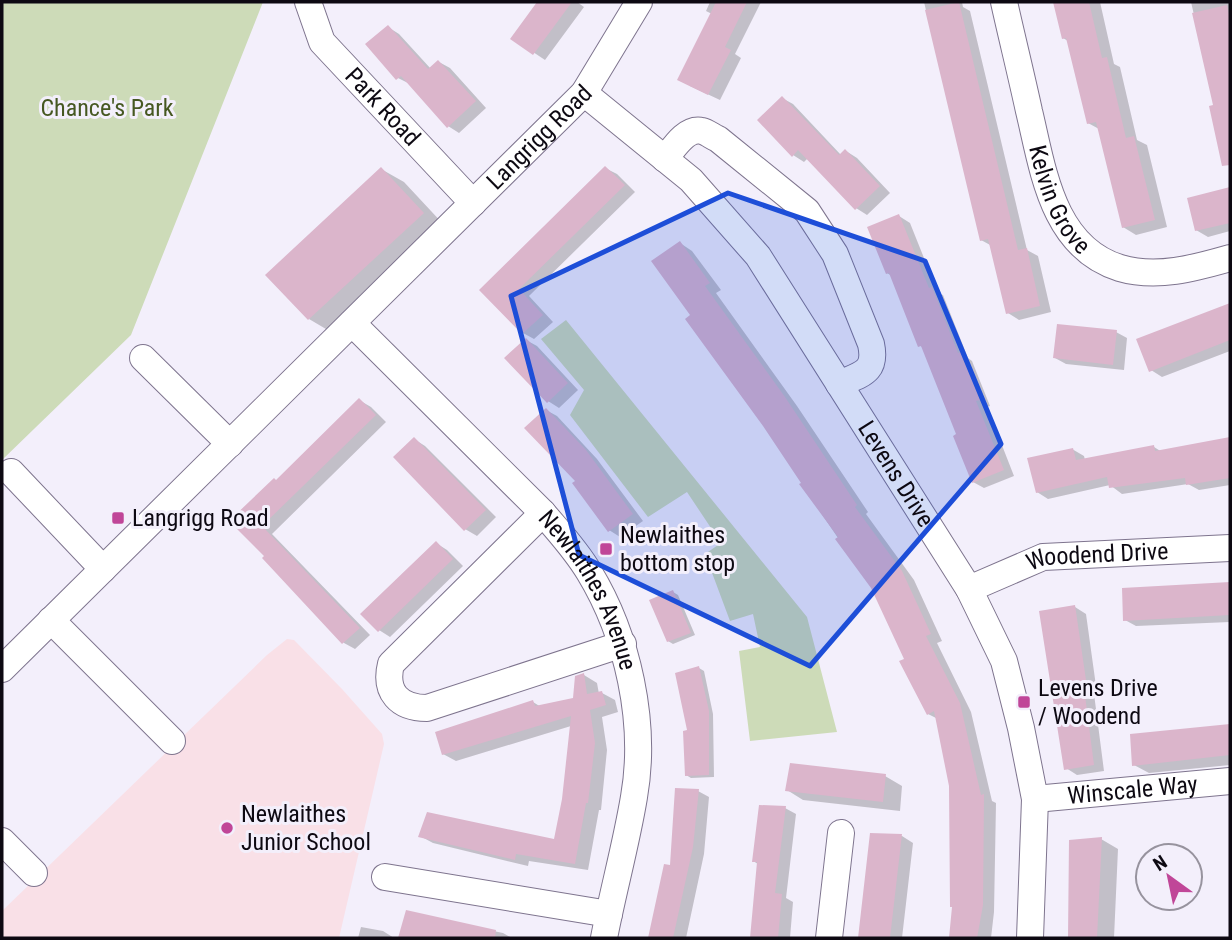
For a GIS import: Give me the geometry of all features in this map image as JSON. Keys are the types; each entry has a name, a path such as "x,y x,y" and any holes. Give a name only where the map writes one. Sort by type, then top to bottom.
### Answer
{"street":[{"name":"Park Road","path":"308,2 323,42 473,203"},
{"name":"Langrigg Road","path":"2,669 584,93 639,2"},
{"name":"Kelvin Grove","path":"1003,2 1048,191 1070,232 1102,260 1121,268 1167,272 1230,258"},
{"name":"Levens Drive","path":"584,93 691,180 758,256 969,589 1004,662 1035,799 1030,938"},
{"path":"665,159 692,131 702,131 718,139 807,211 835,254 871,344 874,358 872,366 862,374 839,384"},
{"name":"Newlaithes Avenue","path":"352,323 568,541 589,573 623,644 630,675 637,753 635,796 606,926"},
{"path":"143,358 230,444"},
{"path":"10,472 103,569"},
{"path":"543,513 391,664 388,677 397,697 414,708 427,708 623,644"},
{"name":"Woodend Drive","path":"969,589 1043,557 1230,548"},
{"path":"51,620 172,741"},
{"name":"Winscale Way","path":"1035,799 1230,781"},
{"path":"829,938 841,833"},
{"path":"2,841 34,873"},
{"path":"385,877 606,926"}],"highlighted area":[{"path":"728,193 925,261 1001,444 810,666 579,555 511,296"}],"shaded area":[{"name":"Newlaithes Junior School","path":"287,639 294,640 342,689 382,734 384,744 339,938 2,938 2,911 267,655"}],"green space":[{"name":"Chance's Park","path":"2,2 263,2 131,335 2,460"},
{"path":"566,320 807,617 837,732 750,741 739,651 760,647 753,614 730,621 705,554 721,543 687,492 648,517 570,415 584,390 541,339"}],"building":[{"path":"537,2 572,2 533,55 510,39"},
{"path":"716,2 747,2 725,47 731,50 708,95 677,80"},
{"path":"959,2 1018,250 1027,248 1040,306 1006,314 988,239 980,241 925,10"},
{"path":"1053,2 1089,2 1102,58 1107,57 1126,138 1134,136 1155,220 1122,228 1096,122 1087,124 1066,38 1062,39"},
{"path":"1227,5 1230,18 1230,165 1222,166 1209,106 1213,105 1192,13"},
{"path":"388,25 428,69 438,60 476,101 447,128 401,76 396,80 365,44"},
{"path":"782,96 839,155 845,149 880,186 855,210 798,150 792,157 757,120"},
{"path":"605,166 625,185 519,289 543,315 522,334 479,290"},
{"path":"381,167 424,213 308,320 265,275"},
{"path":"1230,187 1230,223 1195,231 1187,198"},
{"path":"899,214 958,353 961,352 980,400 976,401 1004,470 972,483 953,436 956,434 921,346 918,347 889,273 886,274 867,227"},
{"path":"680,241 710,283 705,286 785,397 857,505 855,507 902,571 931,634 926,636 960,703 981,795 984,794 983,905 977,938 949,938 952,907 949,786 934,711 927,715 899,661 904,659 871,588 835,539 838,537 799,484 801,483 763,426 685,319 690,315 651,261"},
{"path":"1230,303 1230,340 1149,372 1136,339"},
{"path":"1057,324 1117,330 1113,365 1053,358"},
{"path":"526,338 568,383 547,403 504,358"},
{"path":"359,398 376,415 262,526 360,628 342,644 229,521 274,478 276,480"},
{"path":"546,408 586,450 633,514 608,532 572,483 575,481 524,428"},
{"path":"414,437 486,510 464,531 393,457"},
{"path":"1230,437 1230,478 1186,485 1185,478 1109,488 1107,477 1036,493 1027,458 1073,448 1076,460 1154,445 1155,451"},
{"path":"436,541 453,559 378,632 360,614"},
{"path":"1230,582 1230,615 1123,621 1122,588"},
{"path":"673,590 691,633 667,642 649,600"},
{"path":"1075,605 1094,765 1064,770 1039,611"},
{"path":"699,666 709,711 709,775 685,776 683,731 687,730 675,673"},
{"path":"584,673 587,694 602,691 606,705 590,710 595,743 588,803 575,864 516,854 515,860 418,837 427,812 554,839 562,799 571,716 442,755 435,732 533,700 535,706 573,698 575,676"},
{"path":"1230,724 1230,755 1132,766 1130,734"},
{"path":"790,763 886,774 883,802 785,791"},
{"path":"675,788 699,789 693,847 673,938 648,938 664,864 670,865"},
{"path":"759,805 786,806 775,893 782,894 778,938 750,938 757,862 752,862"},
{"path":"870,833 902,834 890,938 858,938"},
{"path":"1102,837 1097,938 1068,938 1069,840"},
{"path":"406,910 496,930 495,938 398,938"}],"place":[{"name":"Langrigg Road","path":"118,518"},
{"name":"Newlaithes bottom stop","path":"606,549"},
{"name":"Levens Drive / Woodend","path":"1024,702"},
{"name":"Newlaithes Junior School","path":"227,828"}]}
